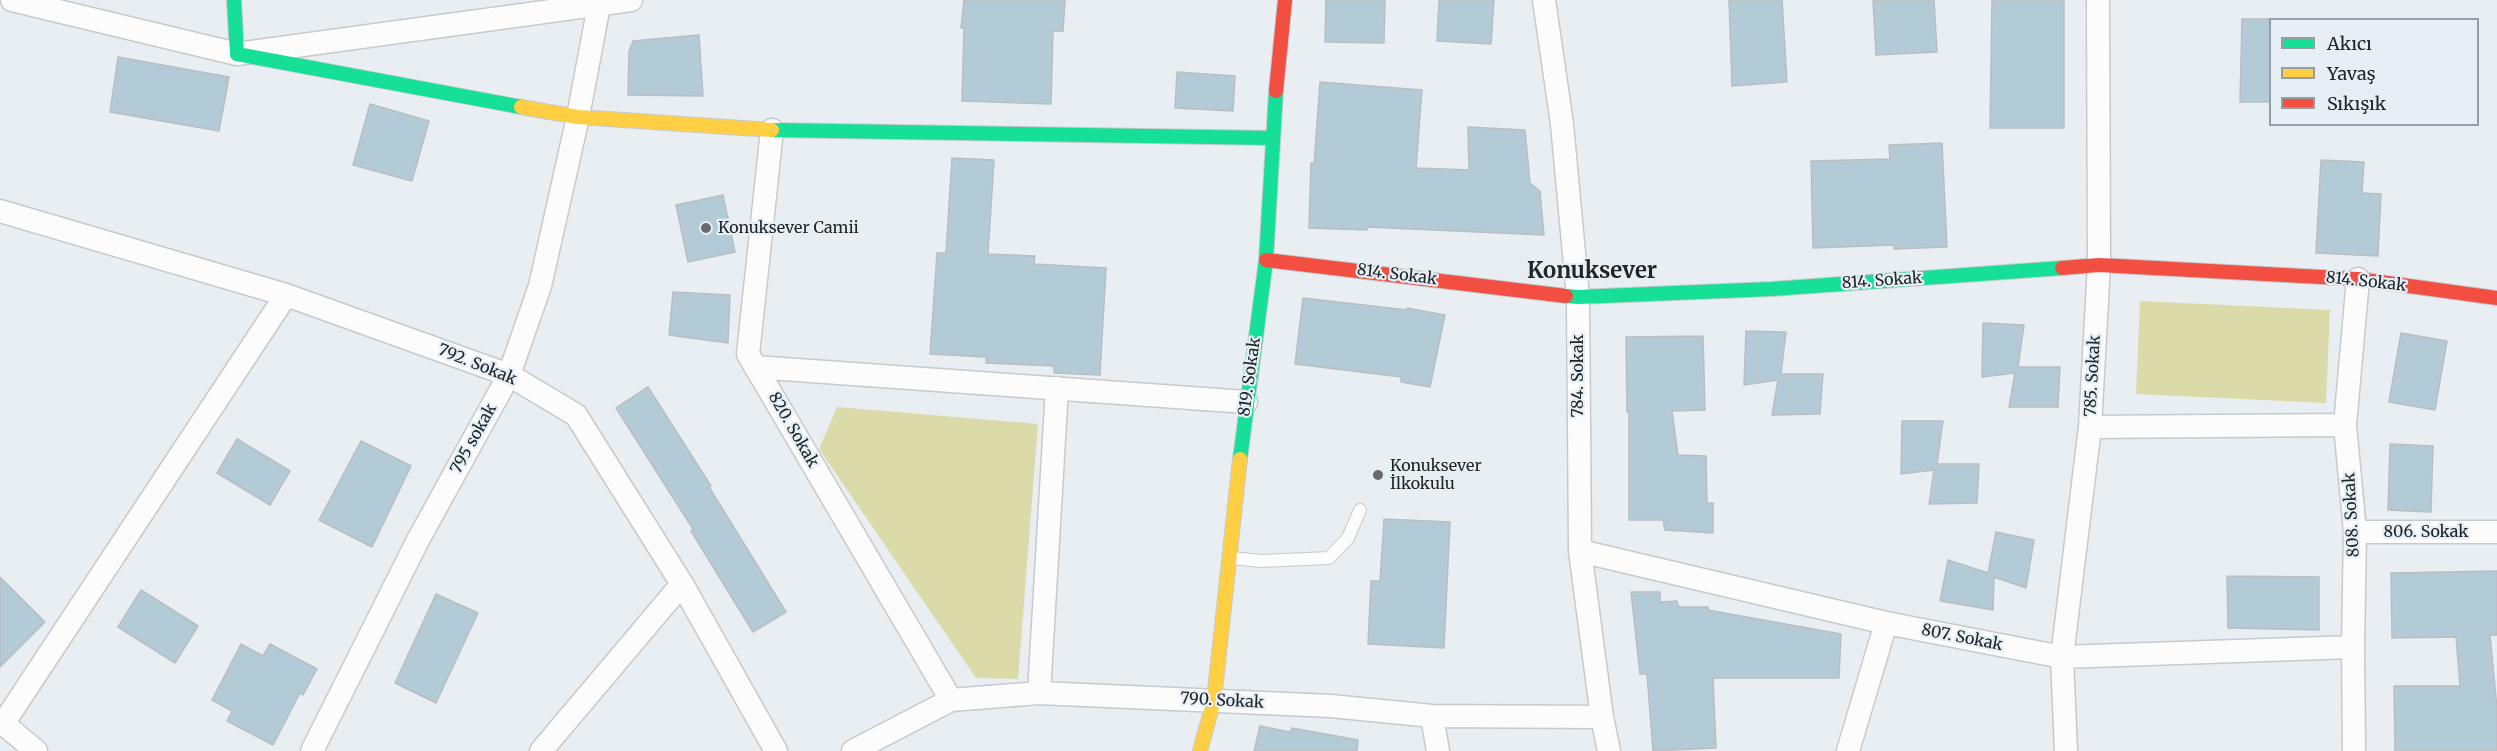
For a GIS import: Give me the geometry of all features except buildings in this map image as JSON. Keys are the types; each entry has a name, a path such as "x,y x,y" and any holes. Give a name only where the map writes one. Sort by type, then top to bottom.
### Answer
{"street":[{"path":"12,0 237,54 578,117 772,130 1272,138"},
{"path":"234,0 237,54"},
{"path":"237,54 631,0"},
{"name":"819. Sokak","path":"1200,751 1214,700 1246,402 1266,260 1272,138 1285,0"},
{"name":"784. Sokak","path":"1544,0 1562,124 1578,297 1580,551 1602,717 1609,751"},
{"name":"785. Sokak","path":"2066,751 2062,657 2090,427 2099,265 2098,0"},
{"name":"795 sokak","path":"312,751 418,540 509,375 540,286 578,117 599,3"},
{"name":"820. Sokak","path":"772,130 748,354 951,700"},
{"name":"792. Sokak","path":"0,211 286,295 509,375 576,416 681,584 776,751"},
{"name":"814. Sokak","path":"1266,260 1578,297 1772,289 2099,265 2358,279 2497,298"},
{"name":"808. Sokak","path":"2354,751 2355,532 2345,425 2358,279"},
{"path":"36,751 1,723 286,295"},
{"path":"755,366 1246,402"},
{"path":"1039,693 1057,388"},
{"path":"2090,427 2345,425"},
{"name":"806. Sokak","path":"2355,532 2497,532"},
{"name":"807. Sokak","path":"1580,551 1886,623 2062,657 2353,647"},
{"path":"541,751 681,584"},
{"path":"1848,751 1886,623"},
{"name":"790. Sokak","path":"854,751 951,700 1039,693 1331,706 1432,716 1602,717"},
{"path":"1432,716 1438,751"}],"lane":[{"path":"1230,558 1261,561 1329,558 1348,538 1360,510"}],"green space":[{"path":"2140,301 2330,310 2326,403 2136,394"},
{"path":"837,407 1038,424 1018,679 976,678 819,449"}],"traffic: fast":[{"path":"234,0 237,54 521,107"},
{"path":"1240,459 1266,260 1276,91"},
{"path":"772,130 1272,138"},
{"path":"1566,296 1772,289 2062,268"}],"traffic: slow":[{"path":"521,107 578,117 772,130"},
{"path":"1200,751 1214,700 1240,459"}],"traffic: jam":[{"path":"1276,91 1285,0"},
{"path":"1266,260 1566,296"},
{"path":"2062,268 2099,265 2358,279 2497,298"}],"place":[{"name":"Konuksever Camii","path":"706,228"},
{"name":"Konuksever İlkokulu","path":"1378,475"}],"district":[{"name":"Konuksever","path":"1592,272"}]}
